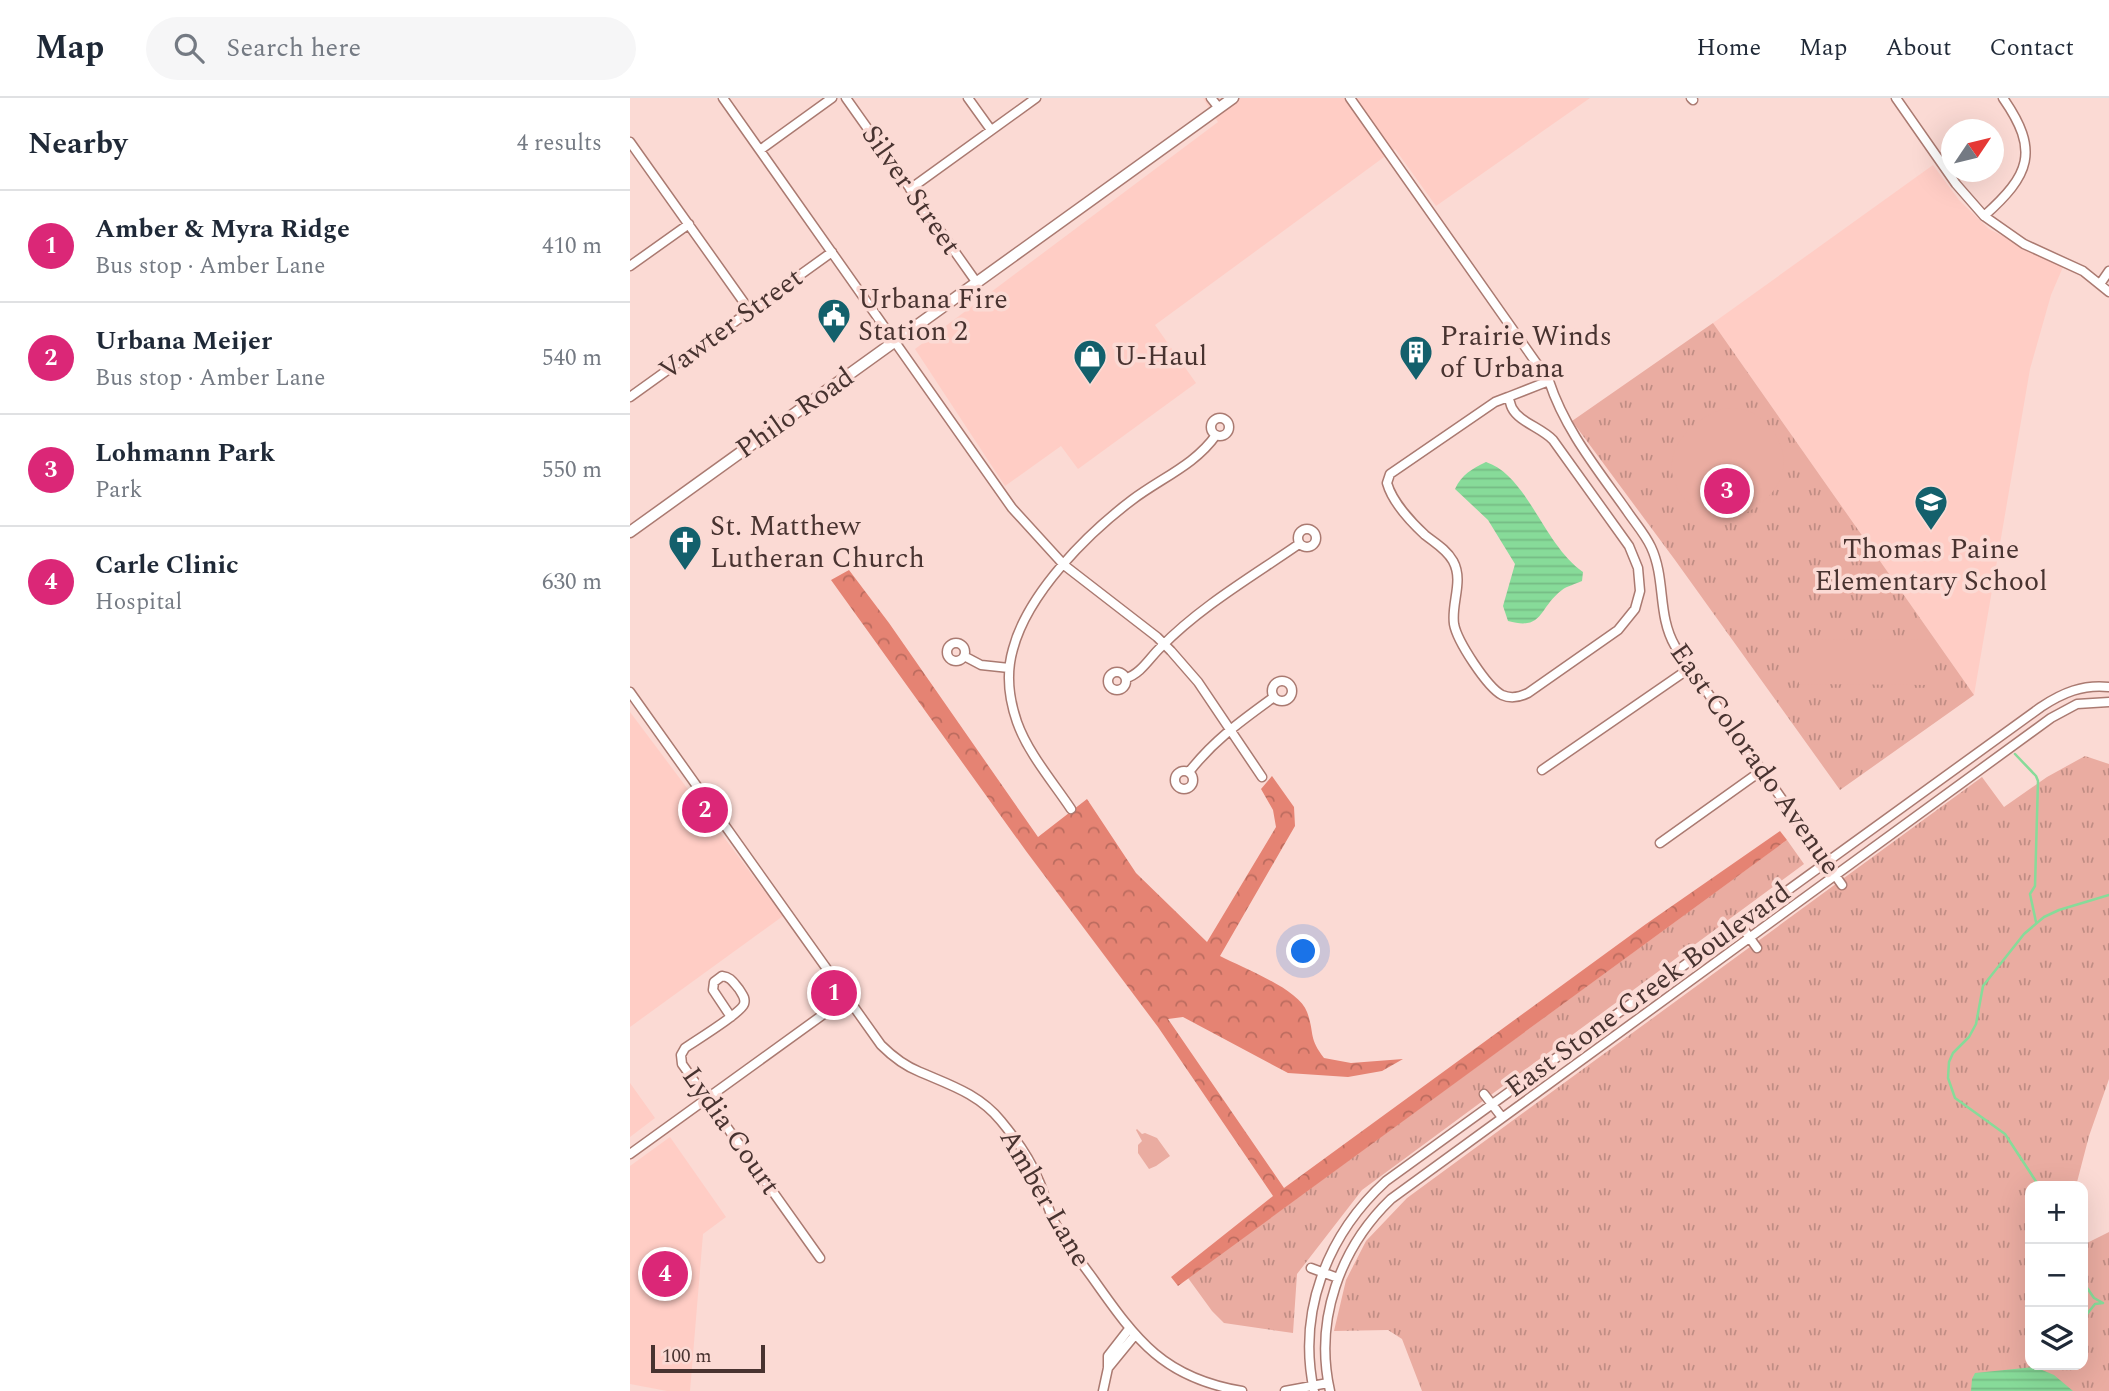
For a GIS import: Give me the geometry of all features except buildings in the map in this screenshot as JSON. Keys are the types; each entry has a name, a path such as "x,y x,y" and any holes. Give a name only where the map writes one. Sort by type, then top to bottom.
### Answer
{"main road":[{"name":"Philo Road","path":"630,532 1233,98"}],"street":[{"path":"723,98 1012,508 1064,565 1164,644 1190,673 1262,776"},
{"path":"760,150 832,98"},
{"name":"Silver Street","path":"846,98 977,283"},
{"path":"968,98 991,130"},
{"path":"910,188 1036,98"},
{"path":"1211,98 1219,108"},
{"name":"East Colorado Avenue","path":"1350,98 1549,381 1574,436 1650,545 1658,570 1667,633 1842,885"},
{"path":"1896,98 1956,184 1984,216 2010,237 2066,262 2109,292"},
{"path":"1984,216 2012,188 2025,157 2022,127 2003,98"},
{"path":"631,144 750,311"},
{"path":"630,266 689,224"},
{"name":"Vawter Street","path":"630,397 832,251"},
{"path":"2100,284 2109,271"},
{"path":"1508,397 1518,415 1546,432 1553,440 1629,546 1640,580 1634,609 1618,630 1528,693 1511,697 1494,689 1460,641 1454,621 1458,580 1453,561 1441,547 1416,527 1387,483 1390,474 1495,402 1549,381"},
{"path":"1071,809 1018,724 1010,692 1009,668 1014,645 1040,596 1064,565 1121,509 1148,488 1195,459 1216,435"},
{"path":"1126,678 1137,673 1164,644 1196,617 1299,544"},
{"path":"964,656 981,665 1009,668"},
{"path":"1542,770 1690,668"},
{"name":"East Stone Creek Boulevard","path":"1313,1389 1310,1334 1322,1272 1349,1221 1373,1192 2053,699 2067,692 2095,686 2109,687"},
{"name":"Amber Lane","path":"630,692 873,1036 893,1056 918,1072 961,1088 989,1108 1001,1121 1031,1164 1058,1229 1132,1332 1172,1367 1186,1375 1218,1389 1242,1391"},
{"path":"1189,772 1207,749 1274,697"},
{"name":"East Stone Creek Boulevard","path":"1329,1387 1326,1331 1338,1278 1357,1238 1381,1209 1407,1185 2021,740 2070,707 2084,702 2109,702"},
{"path":"2012,728 2021,740"},
{"path":"1660,842 1762,771"},
{"path":"1740,924 1757,948"},
{"path":"722,976 733,980 745,999 741,1009 730,1017 713,990 714,982 722,976"},
{"path":"630,1154 846,999"},
{"name":"Lydia Court","path":"730,1017 685,1048 681,1055 682,1064 820,1258"},
{"path":"1484,1094 1501,1116"},
{"path":"1311,1268 1338,1278"},
{"path":"1103,1391 1108,1356 1132,1332"},
{"path":"1285,1391 1329,1387"}],"shaded area":[{"path":"1203,98 1590,98 1436,206 1395,149 1155,325 1196,383 1078,469 1061,446 1005,486 915,349 1218,122"},
{"name":"Thomas Paine Elementary School","path":"1933,165 1941,176 1941,182 1946,182 1959,200 1989,229 2063,267 2051,295 2030,369 1974,695 1713,323"},
{"path":"1486,462 1513,481 1557,545 1583,572 1582,581 1562,590 1540,616 1528,623 1508,621 1503,606 1515,564 1488,520 1455,489 1468,472"},
{"path":"630,712 783,916 630,1027"},
{"path":"630,1083 655,1118 630,1137"},
{"path":"670,1137 726,1217 703,1234 690,1391 667,1391 630,1384 630,1166"},
{"path":"2025,1368 2042,1370 2054,1375 2073,1391 1971,1391 1975,1373"}],"green space":[{"path":"1713,323 1974,695 1840,790 1572,421"},
{"path":"1725,408 1746,410 1764,421 1778,438 1784,459 1780,480 1765,500 1743,514 1718,519 1695,509 1681,494 1674,479 1672,465 1675,450 1694,425"},
{"path":"849,570 1038,837 1087,799 1136,873 1207,942 1276,827 1273,810 1261,789 1272,776 1294,807 1295,826 1220,956 1282,987 1302,1003 1316,1045 1324,1058 1351,1063 1403,1059 1382,1071 1348,1077 1288,1073 1183,1017 1168,1019 1284,1188 1646,924 1780,831 1787,840 1178,1286 1171,1277 1273,1196 1158,1027 1026,851 831,580"},
{"path":"1799,639 1930,640 1930,685 1799,684"},
{"path":"2085,756 2109,764 2109,1079 2089,1136 2077,1181 2025,1181 2025,1370 2088,1370 2088,1242 2109,1232 2109,1391 1422,1391 1402,1339 1388,1330 1334,1331 1346,1280 1366,1241 1407,1198 1982,777 2004,807 2047,777"},
{"path":"1787,840 1804,864 1362,1190 1297,1274 1293,1333 1224,1323 1212,1311 1188,1278"},
{"path":"1137,1129 1142,1134 1157,1138 1170,1156 1149,1169 1138,1153 1138,1145 1142,1141"}],"waterway":[{"path":"2015,754 2038,781 2035,886 2030,894 2036,922"},
{"path":"2036,1181 2005,1134 1955,1098 1948,1078 1949,1062 1976,1024 1983,986 2024,934 2044,917 2059,910 2109,895"},
{"path":"2088,1289 2094,1298 2103,1303"},
{"path":"2088,1313 2095,1304 2103,1303"}],"place":[{"name":"Urbana Fire Station 2","path":"834,345"},
{"name":"Prairie Winds of Urbana","path":"1416,382"},
{"name":"U-Haul","path":"1090,386"},
{"name":"Lohmann Park","path":"1727,491"},
{"name":"Thomas Paine Elementary School","path":"1931,532"},
{"name":"St. Matthew Lutheran Church","path":"685,572"},
{"name":"Urbana Meijer","path":"705,810"},
{"name":"Amber & Myra Ridge","path":"834,993"},
{"name":"Carle Clinic","path":"665,1274"}]}
